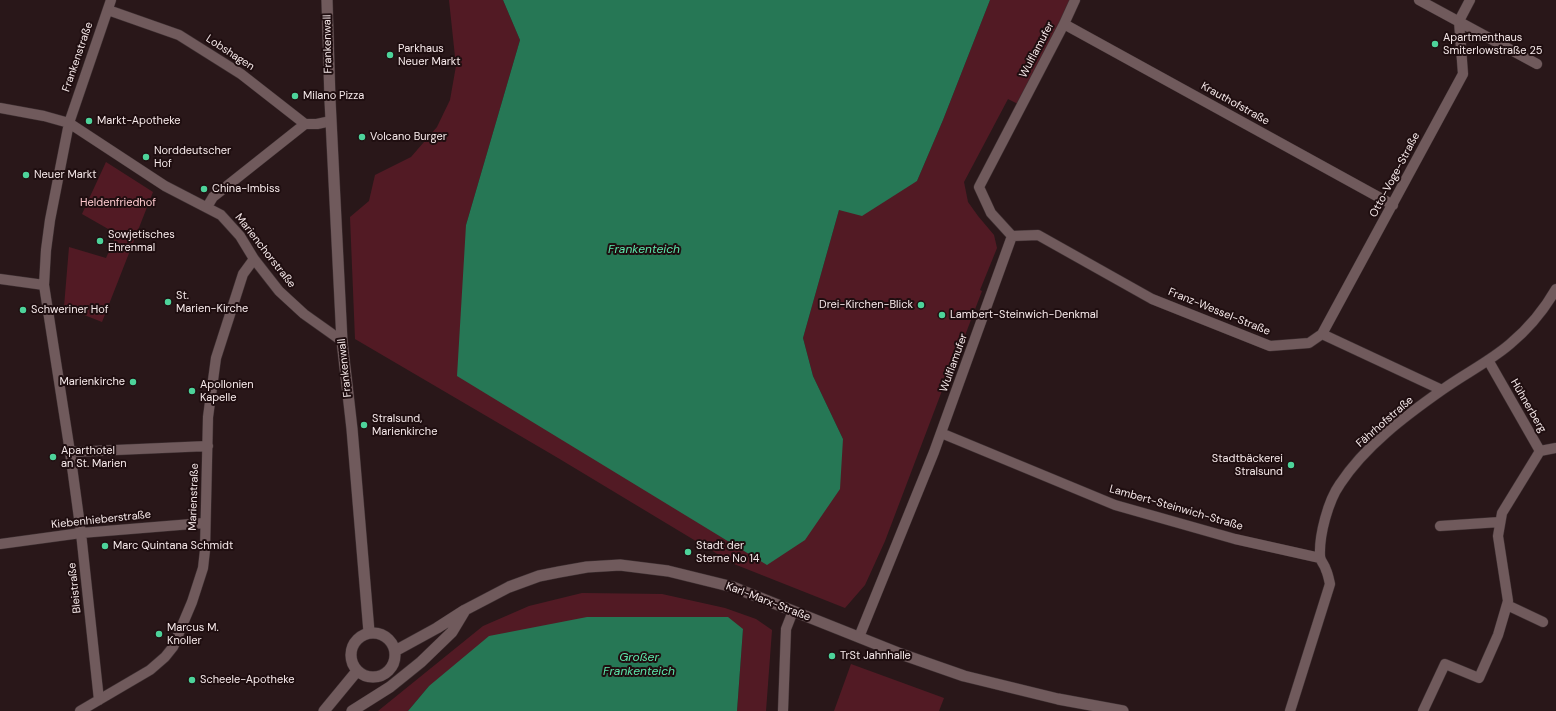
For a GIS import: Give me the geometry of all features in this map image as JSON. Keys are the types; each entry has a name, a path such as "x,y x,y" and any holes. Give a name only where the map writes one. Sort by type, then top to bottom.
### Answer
{"main road":[{"name":"Frankenwall","path":"328,0 331,121 342,341 352,429 370,632"},
{"name":"Karl-Marx-Straße","path":"395,651 437,628 465,610 509,587 539,576 587,567 620,564 668,571 734,587 901,654 964,676 1058,699 1123,711"},
{"path":"352,711 390,687 421,662 452,632 465,610"},
{"path":"370,632 383,634 393,644 395,651 395,659 392,667 386,673 371,677 363,675 357,671 353,665 350,651 357,638 370,632"},
{"path":"324,711 357,671"}],"street":[{"name":"Wulflamufer","path":"859,637 941,433 1012,236 991,213 979,187 1076,0"},
{"path":"1419,0 1537,64"},
{"path":"1459,21 1470,0"},
{"name":"Frankenstraße","path":"69,123 109,5"},
{"name":"Lobshagen","path":"109,5 180,35 241,74 305,124"},
{"name":"Otto-Voge-Straße","path":"1322,334 1463,74 1459,21"},
{"name":"Krauthofstraße","path":"1064,24 1393,205"},
{"path":"0,108 44,116 69,123 159,182 207,207 213,197 305,124 317,124 331,121"},
{"path":"0,279 44,285 46,250 50,220 69,123"},
{"name":"Marienchorstraße","path":"207,207 221,215 240,236 254,259 279,291 304,314 342,341"},
{"name":"Franz-Wessel-Straße","path":"1012,236 1038,235 1152,299 1270,346 1309,342 1322,334"},
{"name":"Marienstraße","path":"99,700 150,670 165,657 173,647 192,602 203,568 205,550 204,523 208,418 216,358 243,274 254,259"},
{"name":"Bleistraße","path":"44,285 81,533 99,700"},
{"name":"Fährhofstraße","path":"1290,711 1330,584 1327,570 1320,558 1321,541 1326,518 1339,484 1389,430 1442,390 1509,345 1528,327 1549,301 1556,289"},
{"path":"1322,334 1442,390"},
{"name":"Hühnerberg","path":"1488,360 1540,451 1556,448"},
{"name":"Lambert-Steinwich-Straße","path":"941,433 1115,505 1235,539 1320,558"},
{"path":"70,452 208,446"},
{"path":"1423,711 1445,664 1479,678 1498,636 1508,601 1498,536 1502,512 1540,451"},
{"path":"1440,526 1500,522"},
{"name":"Kiebenhieberstraße","path":"0,544 81,533 204,523"},
{"path":"1507,605 1542,622"},
{"path":"783,711 786,629 793,611"},
{"path":"80,711 99,700"}],"green space":[{"path":"449,0 503,0 520,40 466,225 843,439 813,376 803,338 839,210 917,181 943,120 990,0 1075,0 1018,104 1008,99 964,182 968,202 994,235 997,248 980,290 982,291 956,359 954,359 885,541 865,585 845,608 734,564 558,458 355,339 350,217 369,201 375,175 411,157 437,127 450,100 456,66"},
{"name":"Heldenfriedhof","path":"106,162 153,192 102,322 64,307 69,247 106,258 117,234 82,214"},
{"path":"582,593 662,594 725,608 756,619 772,630 766,711 737,711 743,629 429,686 408,711 378,711 483,626 529,606"},
{"path":"851,664 944,698 939,711 834,711"}],"water":[{"name":"Frankenteich","path":"503,0 990,0 943,120 917,181 862,216 839,210 803,338 813,376 843,439 840,489 805,540 767,565 457,376 466,225 520,40"},
{"name":"Großer Frankenteich","path":"587,617 728,617 743,629 737,711 408,711 429,686 489,636"}],"place":[{"name":"Apartmenthaus Smiterlowstraße 25","path":"1435,44"},
{"name":"Parkhaus Neuer Markt","path":"390,55"},
{"name":"Milano Pizza","path":"295,96"},
{"name":"Markt-Apotheke","path":"89,121"},
{"name":"Volcano Burger","path":"362,137"},
{"name":"Norddeutscher Hof","path":"146,157"},
{"name":"Neuer Markt","path":"26,175"},
{"name":"China-Imbiss","path":"204,189"},
{"name":"Sowjetisches Ehrenmal","path":"100,241"},
{"name":"St. Marien-Kirche","path":"168,302"},
{"name":"Drei-Kirchen-Blick","path":"921,305"},
{"name":"Schweriner Hof","path":"23,310"},
{"name":"Lambert-Steinwich-Denkmal","path":"942,315"},
{"name":"Marienkirche","path":"133,382"},
{"name":"Apollonien Kapelle","path":"192,391"},
{"name":"Stralsund, Marienkirche","path":"364,425"},
{"name":"Aparthotel an St. Marien","path":"53,457"},
{"name":"Stadtbäckerei Stralsund","path":"1291,465"},
{"name":"Marc Quintana Schmidt","path":"105,546"},
{"name":"Stadt der Sterne No 14","path":"688,552"},
{"name":"Marcus M. Knoller","path":"159,634"},
{"name":"TrSt Jahnhalle","path":"832,656"},
{"name":"Scheele-Apotheke","path":"192,680"}]}
